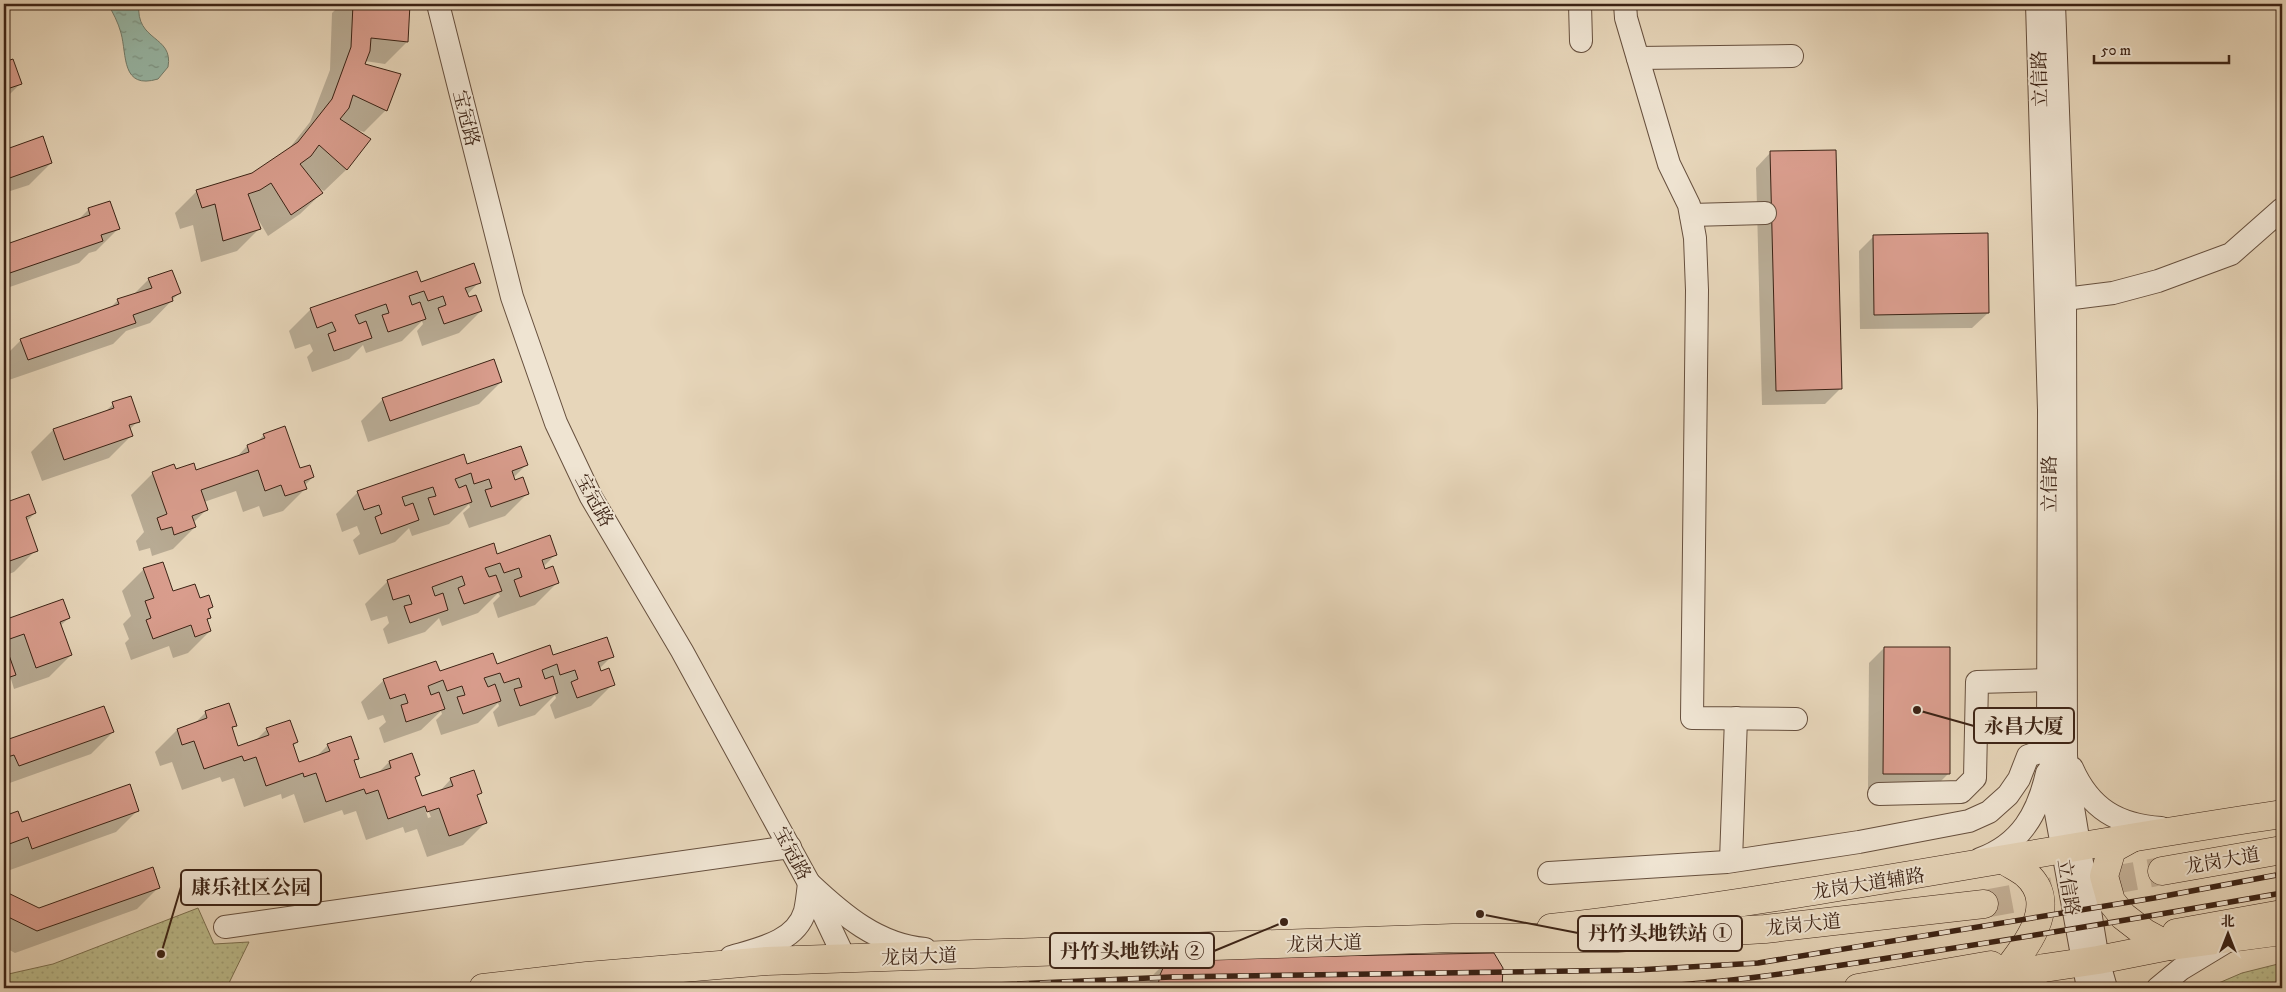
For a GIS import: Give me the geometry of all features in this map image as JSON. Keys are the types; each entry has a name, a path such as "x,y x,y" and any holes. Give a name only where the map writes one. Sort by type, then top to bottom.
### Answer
{"main road":[{"name":"龙岗大道辅路","path":"1453,938 1715,908 1954,869 2138,835 2282,814"},
{"path":"2138,835 2112,849 2104,876 2111,901 2123,916 2145,933 2172,939 2234,937 2282,931"},
{"name":"龙岗大道","path":"2162,871 2282,850"},
{"path":"1982,979 2024,948 2036,929 2040,906 2037,888 2027,875 2004,860"},
{"name":"龙岗大道","path":"483,988 587,976 767,961 1453,938 1617,938 1765,929 1984,904"},
{"path":"1858,988 1982,979 2090,961 2172,939 2282,914"}],"street":[{"name":"宝冠路","path":"438,4 512,297 556,423 591,496 682,651 790,847 845,959"},
{"path":"1580,4 1581,41"},
{"path":"1625,4 1626,18 1669,164 1689,206 1695,238 1697,290 1692,718 1796,719"},
{"name":"立信路","path":"2046,14 2065,299 2057,410 2048,680 2055,755 2067,772 2072,848 2090,961"},
{"name":"立信路","path":"2046,14 2057,410 2055,755"},
{"path":"1638,58 1792,56"},
{"path":"2065,299 2113,293 2158,281 2231,254 2282,210"},
{"path":"1691,215 1765,213"},
{"path":"1879,794 1961,792 1975,778 1977,682 2048,680"},
{"path":"1731,861 1736,718"},
{"path":"2055,755 2079,782 2096,806 2118,820 2146,827 2180,829"},
{"path":"1549,873 1731,861 1859,842 1968,821 1989,812 2008,795 2019,779 2028,756 2055,755"},
{"path":"1954,869 1988,856 2009,843 2024,829 2041,799 2055,755"},
{"path":"225,927 790,847"},
{"path":"809,883 842,914 880,938 909,948 979,954"},
{"path":"695,967 777,942 795,928 805,912 809,883"},
{"path":"2158,988 2181,969 2234,937"},
{"path":"2088,988 2090,961"},
{"path":"2090,961 2106,988"},
{"path":"1982,979 2029,988"}],"green space":[{"path":"198,908 214,944 249,942 228,985 218,988 4,988 4,975 53,964"},
{"path":"2282,963 2282,988 2207,988 2242,973"}],"water":[{"path":"108,4 139,4 139,16 143,25 165,49 168,57 168,67 158,79 137,80 132,75 128,68 120,29"}],"building":[{"path":"353,4 410,4 408,42 371,38 370,51 365,64 401,74 387,111 353,95 349,108 340,119 371,139 347,170 319,145 311,156 300,164 323,193 291,215 271,183 260,190 248,194 261,229 223,241 215,204 202,208 196,190 252,173 298,142 332,99 351,47"},
{"path":"13,59 22,84 4,90 4,62"},
{"path":"43,136 52,163 4,180 4,150"},
{"path":"1836,150 1842,389 1776,391 1770,151"},
{"path":"110,201 120,229 101,235 103,241 4,275 4,245 90,215 88,208"},
{"path":"1988,233 1989,313 1874,315 1873,235"},
{"path":"474,263 481,283 465,288 469,297 476,295 482,311 444,324 438,308 446,305 443,296 428,301 424,291 409,296 412,305 420,302 426,319 388,332 382,315 389,313 386,304 355,315 359,324 366,321 372,338 334,351 328,334 336,331 332,322 317,328 310,308 417,271 421,282"},
{"path":"172,270 181,293 172,297 173,301 133,315 136,323 28,360 20,339 119,304 117,299 152,288 148,278"},
{"path":"494,359 502,382 390,421 382,398"},
{"path":"131,396 140,422 129,425 133,436 64,460 53,429 114,408 112,402"},
{"path":"285,426 300,468 310,465 314,477 304,481 307,489 285,496 281,485 265,491 258,470 201,490 208,510 192,516 196,527 174,535 172,527 161,530 157,518 167,514 152,472 174,464 176,469 194,463 196,470 249,452 247,445 265,438 263,434"},
{"path":"521,446 528,465 512,471 515,480 523,477 529,494 491,507 485,490 492,488 489,479 474,484 471,473 455,479 459,488 466,485 472,502 434,515 428,498 436,496 433,487 402,497 405,506 413,503 419,520 381,534 375,517 382,514 379,505 364,510 357,491 464,454 467,464"},
{"path":"29,494 36,513 26,517 38,551 4,563 4,503"},
{"path":"550,535 557,555 542,560 545,569 553,566 559,583 520,597 514,580 522,577 519,568 504,573 500,563 485,568 489,577 496,575 502,591 464,604 458,588 465,585 462,576 432,587 435,596 443,593 448,610 410,623 404,606 412,604 409,595 393,600 387,580 494,543 497,554"},
{"path":"163,562 173,591 195,584 200,598 209,595 213,607 208,609 211,618 207,619 211,631 195,637 191,625 153,639 146,620 151,618 145,601 154,598 143,568"},
{"path":"63,599 70,618 60,622 72,655 36,668 24,634 4,641 4,620"},
{"path":"607,637 614,657 598,662 601,671 609,668 615,685 577,698 571,682 578,679 575,670 560,675 557,664 542,670 545,679 553,676 558,693 520,706 514,689 522,687 519,678 504,683 500,673 484,678 488,687 495,684 501,701 463,714 457,697 465,695 462,686 447,691 443,680 428,686 431,695 439,692 445,709 406,722 401,705 408,703 405,694 390,699 383,679 436,661 440,671 493,653 497,664 550,645 553,655"},
{"path":"4,641 16,675 4,679"},
{"path":"1884,647 1950,647 1950,774 1883,774"},
{"path":"229,703 237,726 232,727 238,746 269,735 266,728 290,720 298,742 293,744 299,762 330,751 327,744 351,736 359,759 354,760 360,778 391,768 389,761 412,753 420,775 415,777 422,796 453,786 450,778 474,770 482,793 477,795 487,823 449,836 439,808 427,812 425,806 388,819 378,790 366,794 364,789 326,802 316,773 304,777 303,773 266,786 256,757 244,761 242,756 204,769 194,741 182,745 177,729 207,718 205,711"},
{"path":"104,706 114,732 19,766 14,755 4,758 4,728 9,739"},
{"path":"130,784 139,811 32,849 28,837 4,846 4,816 18,811 22,822"},
{"path":"153,867 160,888 37,931 4,915 4,891 39,908"},
{"path":"1494,953 1503,968 1502,988 1159,988 1158,985 1167,959"}],"tunnel":[{"path":"1984,904 2162,871"}],"railway":[{"path":"930,988 1171,977 1637,970 1758,963 2154,898 2282,874"},
{"path":"1629,988 1703,983 1812,970 2057,932 2282,893"}],"place":[{"name":"永昌大厦","path":"1917,710"},
{"name":"丹竹头地铁站 ①","path":"1480,914"},
{"name":"丹竹头地铁站 ②","path":"1284,922"},
{"name":"康乐社区公园","path":"161,954"}]}
